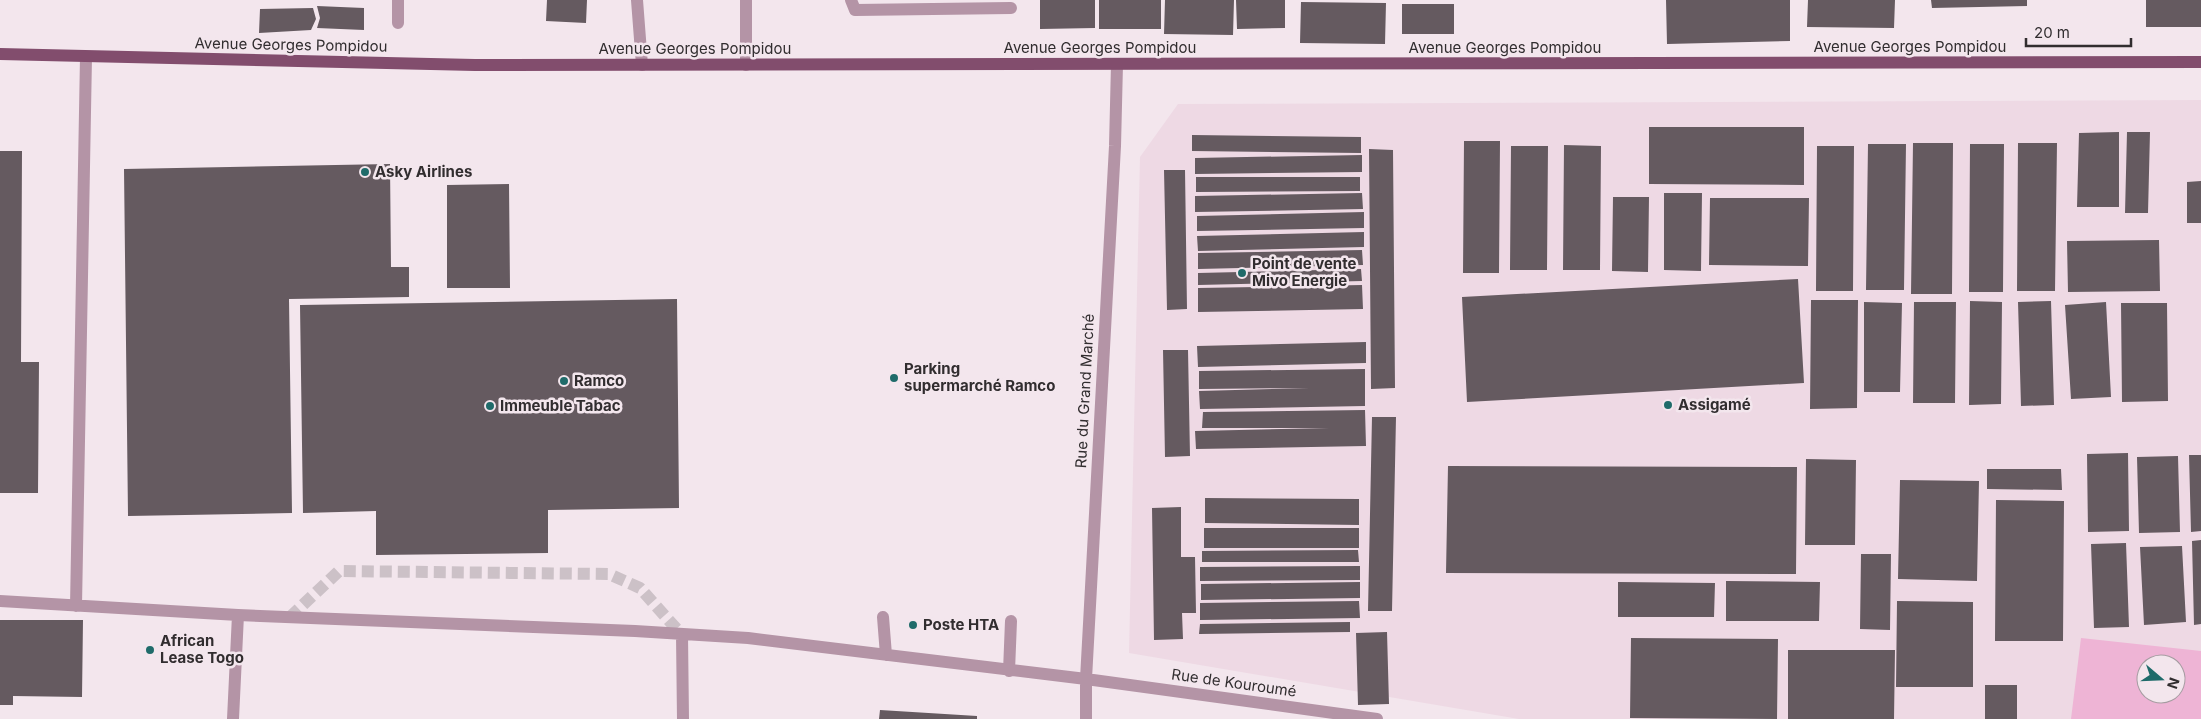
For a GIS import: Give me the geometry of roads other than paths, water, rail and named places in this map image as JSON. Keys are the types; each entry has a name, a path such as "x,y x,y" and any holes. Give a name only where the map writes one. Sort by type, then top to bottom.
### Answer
{"main road":[{"name":"Avenue Georges Pompidou","path":"0,54 465,65 2201,62"}],"street":[{"path":"398,0 398,23"},
{"path":"637,0 642,65"},
{"path":"746,0 746,66"},
{"path":"851,0 855,10 1011,8"},
{"path":"76,606 86,57"},
{"name":"Rue du Grand Marché","path":"1086,719 1086,680 1115,146 1117,64"},
{"name":"Rue de Kouroumé","path":"0,601 748,638 1086,680 1343,716 1377,719"},
{"path":"233,719 238,614"},
{"path":"883,617 886,655"},
{"path":"1009,671 1011,621"},
{"path":"682,635 683,719"}],"tunnel":[{"path":"290,617 339,571 609,574 640,588 682,635"}],"place":[{"name":"Asky Airlines","path":"365,172"},
{"name":"Point de vente Mivo Energie","path":"1242,273"},
{"name":"Parking supermarché Ramco","path":"894,378"},
{"name":"Ramco","path":"564,381"},
{"name":"Assigamé","path":"1668,405"},
{"name":"Immeuble Tabac","path":"490,406"},
{"name":"Poste HTA","path":"913,625"},
{"name":"African Lease Togo","path":"150,650"}]}
